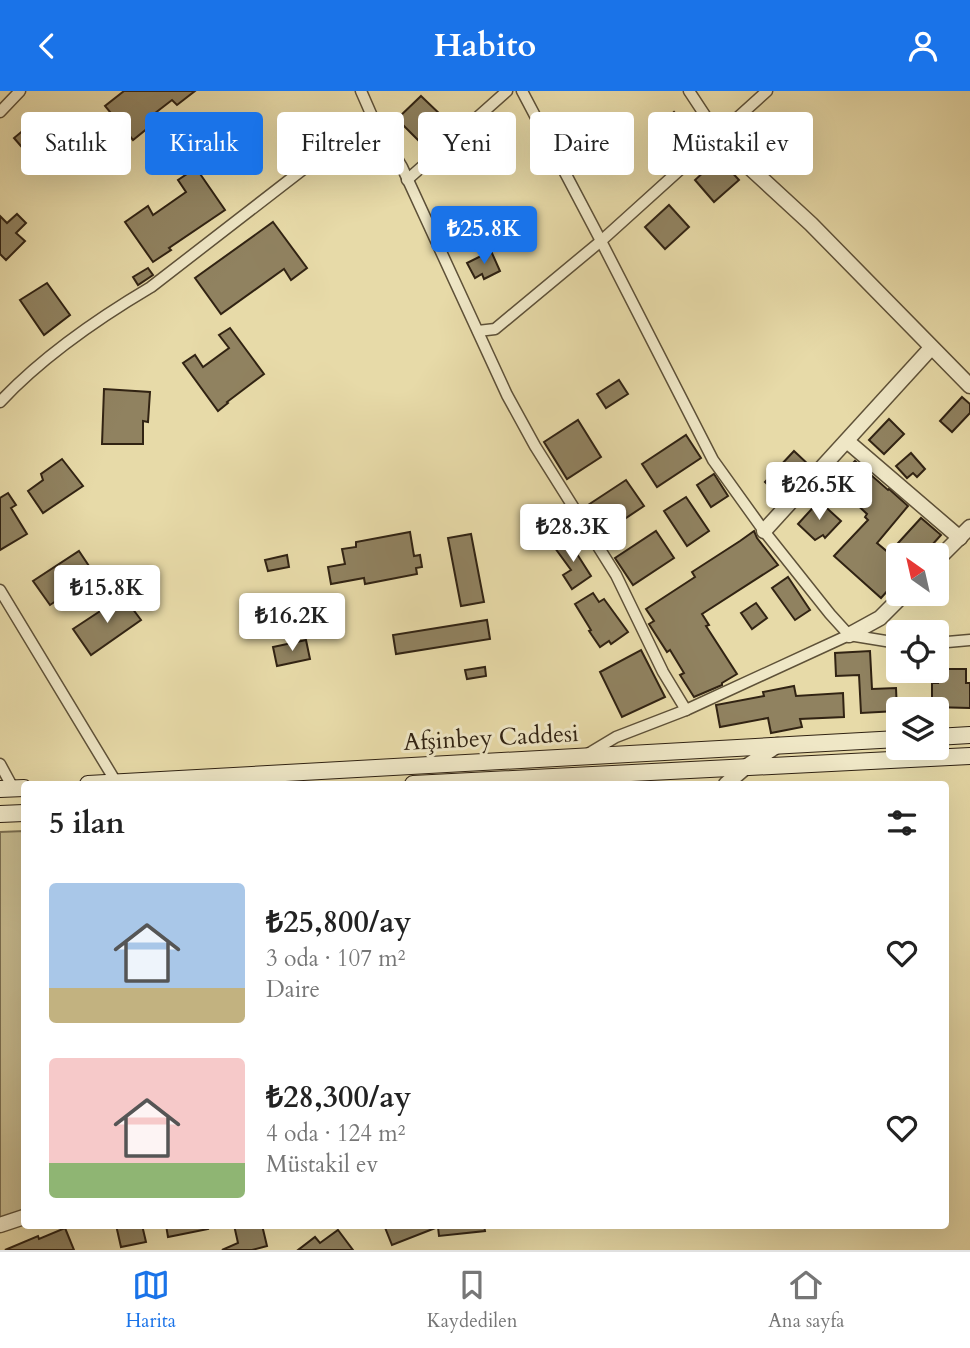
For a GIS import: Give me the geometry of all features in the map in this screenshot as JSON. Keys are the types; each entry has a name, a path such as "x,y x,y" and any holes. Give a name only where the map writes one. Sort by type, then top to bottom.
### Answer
{"main road":[{"path":"949,736 970,735"},
{"name":"Afşinbey Caddesi","path":"134,781 886,740"},
{"name":"Afşinbey Caddesi","path":"516,781 618,778 747,766 970,755"},
{"path":"0,814 21,813"}],"street":[{"path":"0,112 20,91"},
{"path":"362,91 371,112"},
{"path":"407,180 507,91"},
{"path":"522,91 713,460 764,531 849,635 886,641"},
{"path":"688,91 702,112"},
{"path":"744,112 767,91"},
{"path":"404,172 507,395 535,446 616,575 663,671 686,710"},
{"path":"0,402 20,381 81,333 112,310 151,287 295,175"},
{"path":"478,331 495,329 601,241 674,175"},
{"path":"758,175 811,224 970,386"},
{"path":"764,531 932,348"},
{"path":"847,441 965,533 949,548"},
{"path":"0,590 116,781"},
{"path":"585,755 616,737 686,710 849,635 880,618 892,606"},
{"path":"949,642 970,640"},
{"path":"730,781 778,744"},
{"path":"0,764 12,788"},
{"path":"0,1225 21,1218"}],"shaded area":[{"path":"21,831 21,1212 0,1218 0,832"}],"building":[{"path":"124,91 195,91 177,105 172,100 156,112 145,112 145,130 133,140 131,112 110,112 105,106"},
{"path":"421,96 438,112 418,112 418,140 404,126 404,112"},
{"path":"21,132 21,146 14,138"},
{"path":"186,175 201,175 225,210 153,262 125,222 148,206 153,215 186,192 178,180"},
{"path":"700,175 734,175 739,180 714,202 695,180"},
{"path":"669,205 689,227 665,249 645,227"},
{"path":"17,214 26,223 16,233 25,241 6,260 0,254 0,216 7,223"},
{"path":"273,222 307,268 291,280 284,269 221,314 195,278"},
{"path":"491,251 500,271 484,279 482,274 475,278 467,263"},
{"path":"148,268 153,275 138,285 133,277"},
{"path":"47,283 70,315 44,335 20,300"},
{"path":"230,328 264,374 218,411 183,363 195,355 203,367 229,348 219,335"},
{"path":"619,380 628,394 606,408 597,394"},
{"path":"104,389 150,392 148,422 143,421 143,444 102,444"},
{"path":"962,397 970,404 970,413 952,432 940,421"},
{"path":"889,419 904,434 884,454 869,440"},
{"path":"578,420 601,457 567,479 544,442"},
{"path":"686,435 701,458 657,487 642,464"},
{"path":"794,451 810,466 781,498 765,482"},
{"path":"911,453 925,469 917,477 913,473 907,478 896,466"},
{"path":"62,459 83,486 43,513 28,491 43,480 41,474"},
{"path":"855,461 908,506 877,543 886,550 886,592 881,598 834,556 868,520 865,517 867,514 834,483"},
{"path":"714,474 728,496 711,507 697,485"},
{"path":"626,480 644,506 602,534 585,507"},
{"path":"8,493 16,505 11,508 27,534 0,550 0,498"},
{"path":"686,497 709,531 687,546 664,511"},
{"path":"819,501 841,521 825,538 823,535 815,540 798,524"},
{"path":"921,518 941,535 934,543 898,543"},
{"path":"656,531 674,558 633,585 615,558"},
{"path":"754,531 778,565 702,614 709,625 706,626 737,674 722,685 694,697 680,675 684,673 670,650 667,652 649,624 654,621 646,609 695,577 692,572"},
{"path":"410,532 414,556 420,555 422,567 416,568 417,574 365,584 364,578 331,584 328,567 345,564 342,549 356,547 356,542"},
{"path":"471,534 484,602 461,606 448,538"},
{"path":"568,538 591,576 572,589 563,575 571,570 555,548"},
{"path":"79,551 95,575 50,605 33,581"},
{"path":"287,555 289,567 268,571 265,560"},
{"path":"788,577 810,610 795,620 772,588"},
{"path":"593,593 599,602 604,599 628,632 611,644 609,641 600,647 575,604"},
{"path":"123,596 141,620 91,655 73,629"},
{"path":"756,603 767,618 752,629 741,613"},
{"path":"487,620 490,639 396,654 393,635"},
{"path":"306,640 310,659 277,666 273,647"},
{"path":"641,650 665,697 622,717 600,672"},
{"path":"870,651 872,689 896,688 896,697 886,697 886,712 861,713 859,675 836,676 835,653"},
{"path":"485,667 486,676 467,679 465,670"},
{"path":"949,669 966,669 966,683 970,683 970,708 949,707 949,697 932,697 932,683 949,683"},
{"path":"794,686 796,696 843,693 844,717 800,719 802,727 771,733 768,718 720,727 716,705 764,696 763,692"},
{"path":"65,1229 74,1250 5,1250 38,1236 39,1239"},
{"path":"117,1229 143,1229 146,1242 121,1247"},
{"path":"167,1229 208,1229 168,1237"},
{"path":"235,1229 263,1229 267,1246 252,1250 222,1250 238,1243"},
{"path":"386,1229 433,1229 392,1245"},
{"path":"438,1229 485,1231 439,1236"},
{"path":"338,1230 353,1250 298,1250 315,1237 320,1243"}]}
